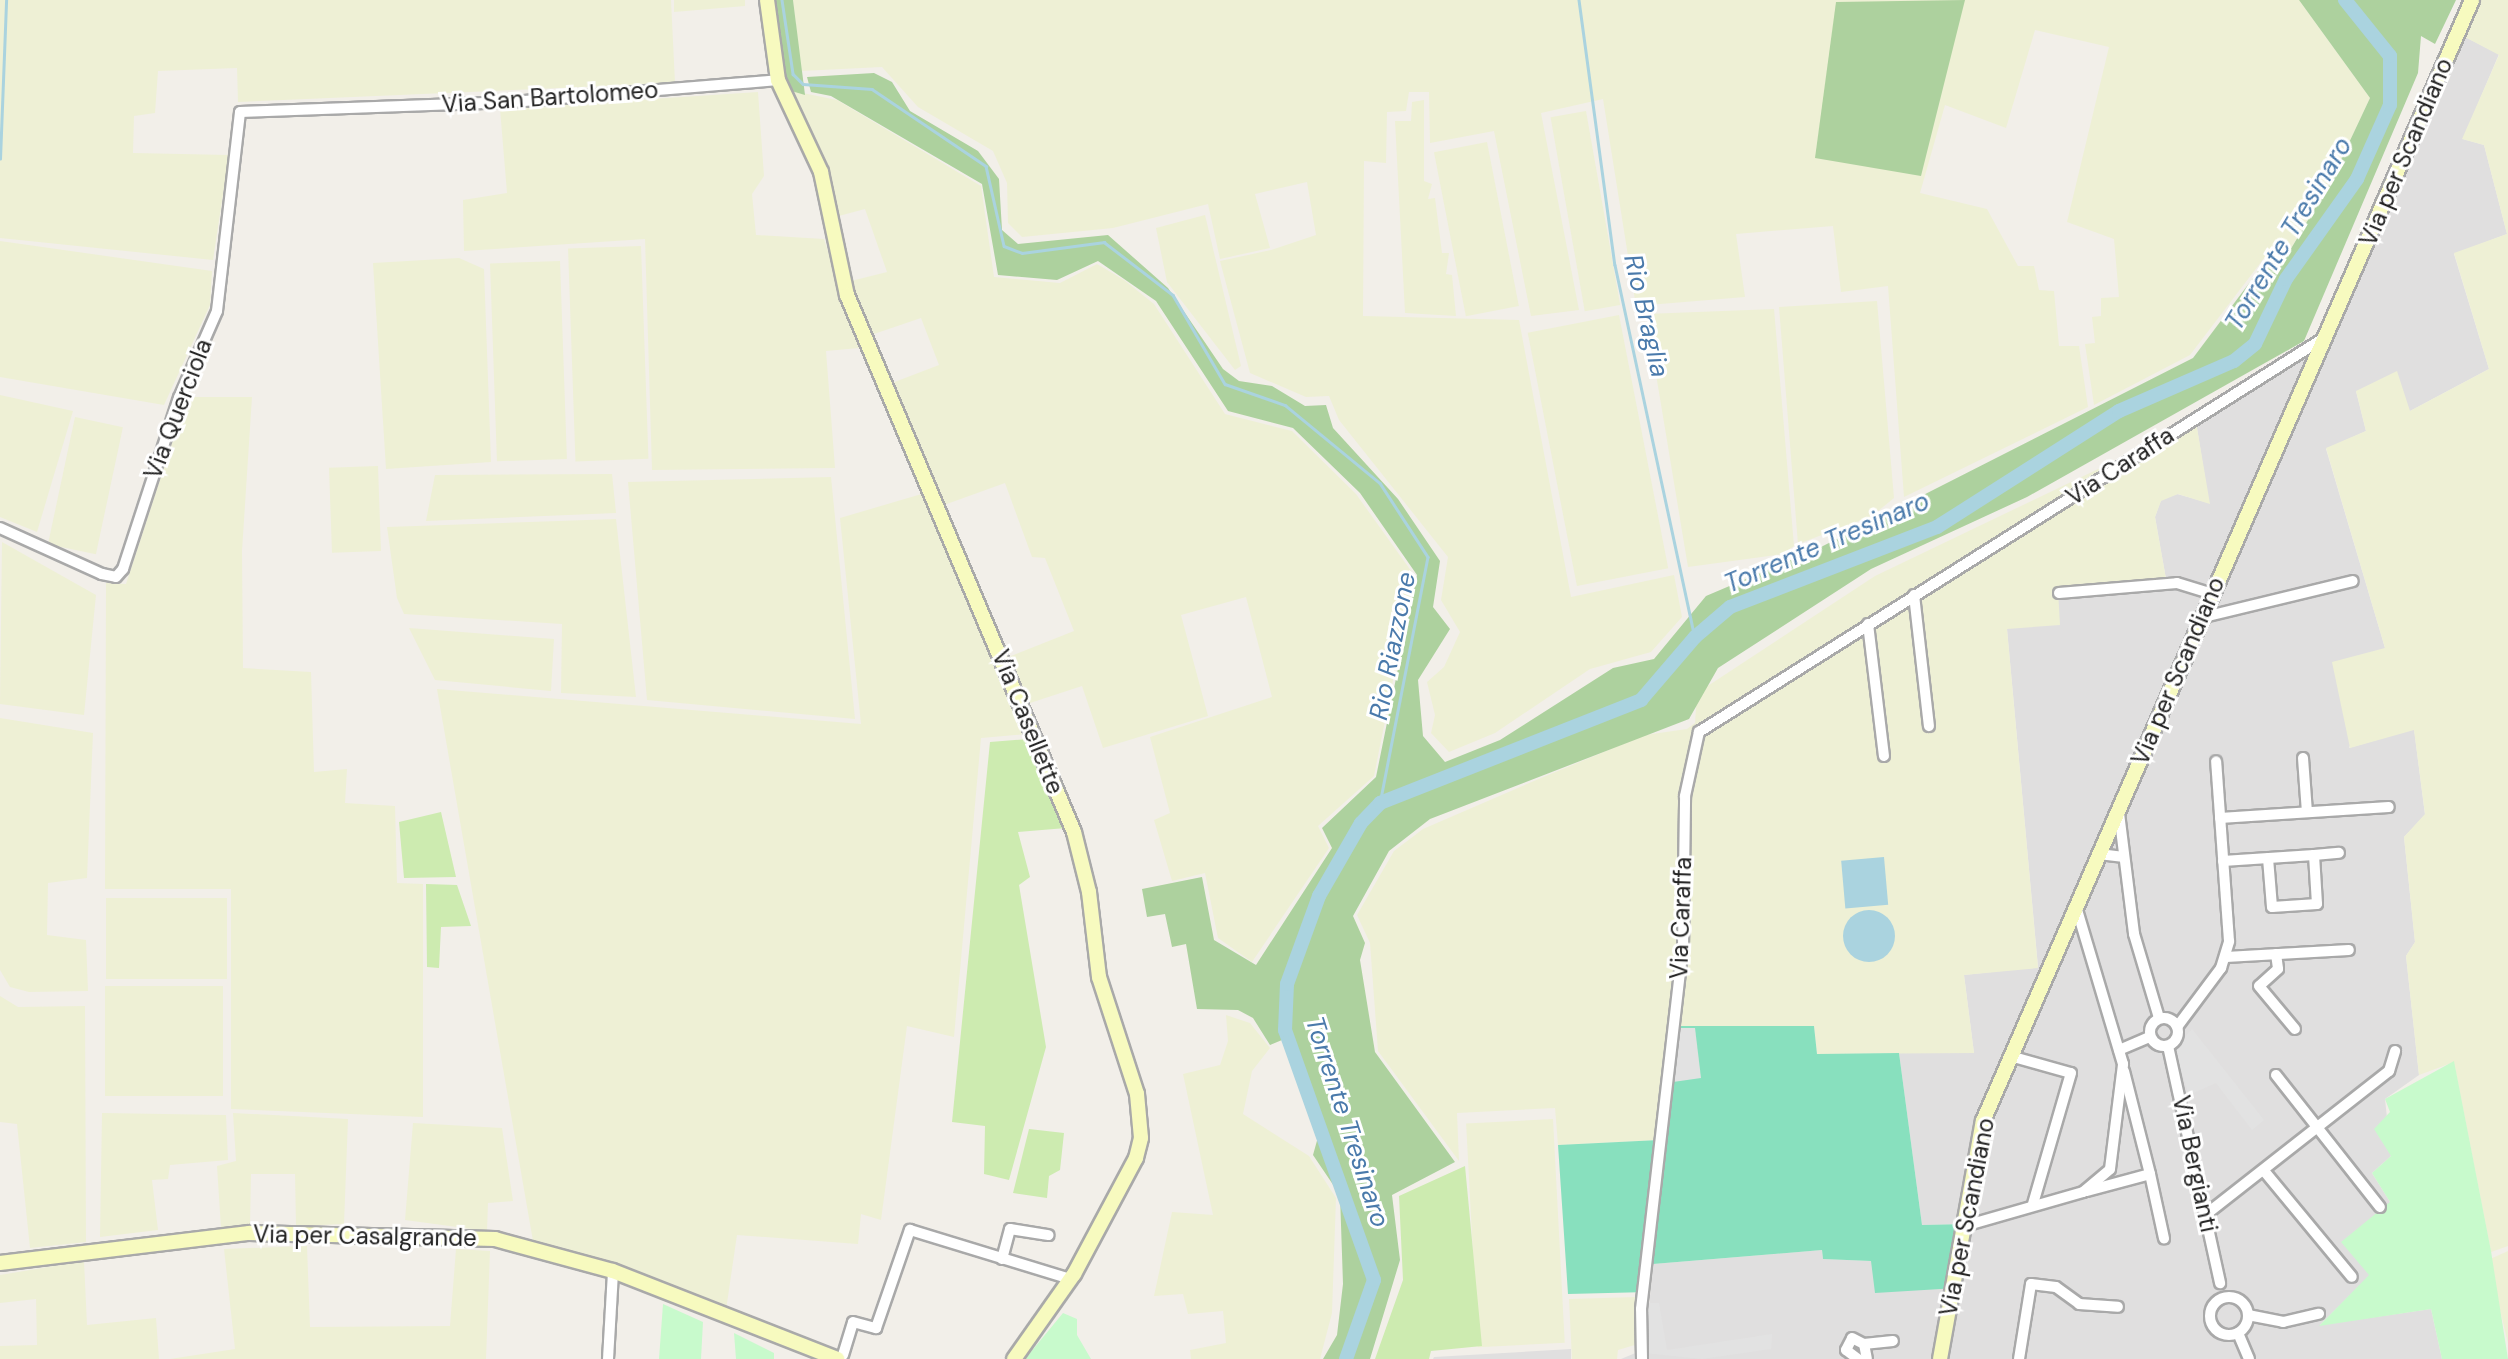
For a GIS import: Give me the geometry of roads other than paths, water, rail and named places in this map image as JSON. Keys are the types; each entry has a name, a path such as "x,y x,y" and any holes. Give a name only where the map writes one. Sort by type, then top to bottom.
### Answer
{"street":[{"path":"767,0 778,80"},
{"name":"Via per Scandiano","path":"1940,1359 1961,1227 1983,1121 2210,593 2325,338 2472,0"},
{"name":"Via San Bartolomeo","path":"240,112 512,102 778,80"},
{"name":"Via Casellette","path":"778,80 821,172 847,295 1074,832 1090,892 1099,977 1128,1057 1141,1138 1109,1216 1070,1279 1014,1359"},
{"name":"Via Querciola","path":"0,528 102,574 117,577 123,569 179,398 217,310 240,112"},
{"name":"Via Caraffa","path":"1642,1359 1641,1309 1683,947 1685,796 1693,742 1709,724 2325,338"},
{"path":"2200,618 2353,582"},
{"path":"2059,593 2177,583 2210,593"},
{"path":"1914,595 1929,726"},
{"path":"1868,624 1884,756"},
{"path":"2303,758 2307,813"},
{"path":"2150,1037 2168,1046 2177,1027 2226,957 2216,761"},
{"path":"2220,818 2389,807"},
{"path":"2119,809 2122,857 2134,934 2159,1018 2150,1037 2119,1050"},
{"path":"2223,862 2339,853"},
{"path":"2099,854 2122,857"},
{"path":"2268,858 2272,907 2317,904 2314,855"},
{"path":"2076,906 2123,1064 2164,1238"},
{"path":"2226,957 2349,950"},
{"path":"2276,954 2278,969 2259,986 2295,1029"},
{"path":"2159,1018 2177,1027"},
{"name":"Via Bergianti","path":"2168,1046 2209,1212 2220,1283 2227,1298 2248,1315"},
{"path":"2209,1212 2264,1172 2389,1071 2395,1051"},
{"path":"2010,1056 2071,1073 2033,1204"},
{"path":"2083,1192 2110,1169 2123,1064"},
{"path":"2276,1075 2380,1208"},
{"path":"2264,1172 2353,1277"},
{"path":"1961,1227 2033,1204 2150,1174"},
{"path":"1002,1259 1010,1228 1049,1236"},
{"path":"840,1357 853,1322 876,1328 910,1230 1070,1279"},
{"name":"Via per Casalgrande","path":"0,1262 208,1235 368,1231 495,1239 613,1271 840,1357"},
{"path":"608,1359 613,1271"},
{"path":"2019,1359 2031,1284 2056,1287 2079,1304 2118,1307"},
{"path":"2227,1298 2213,1306 2211,1322 2222,1334 2238,1333"},
{"path":"2238,1333 2248,1315 2283,1322 2319,1314"},
{"path":"2238,1333 2249,1359"},
{"path":"1858,1359 1845,1345 1852,1338 1864,1344 1893,1341"},
{"path":"1864,1344 1867,1359"}],"water":[{"path":"1884,857 1888,905 1845,909 1841,861"},
{"path":"1869,910 1888,917 1895,936 1888,955 1869,962 1850,955 1843,936 1850,917"}],"waterway":[{"path":"0,159 6,0"},
{"name":"Rio Riazzone","path":"782,0 793,74 803,84 872,89 986,166 1004,246 1022,253 1104,242 1173,295 1225,384 1285,405 1380,483 1428,557 1380,803"},
{"name":"Rio Braglia","path":"1579,0 1615,265 1695,637"},
{"name":"Torrente Tresinaro","path":"1346,1359 1374,1280 1285,1030 1287,984 1319,896 1361,823 1380,803 1641,700 1695,637 1730,607 1937,527 2119,411 2234,361 2255,344 2286,279 2357,179 2390,105 2390,56 2345,0"}]}
